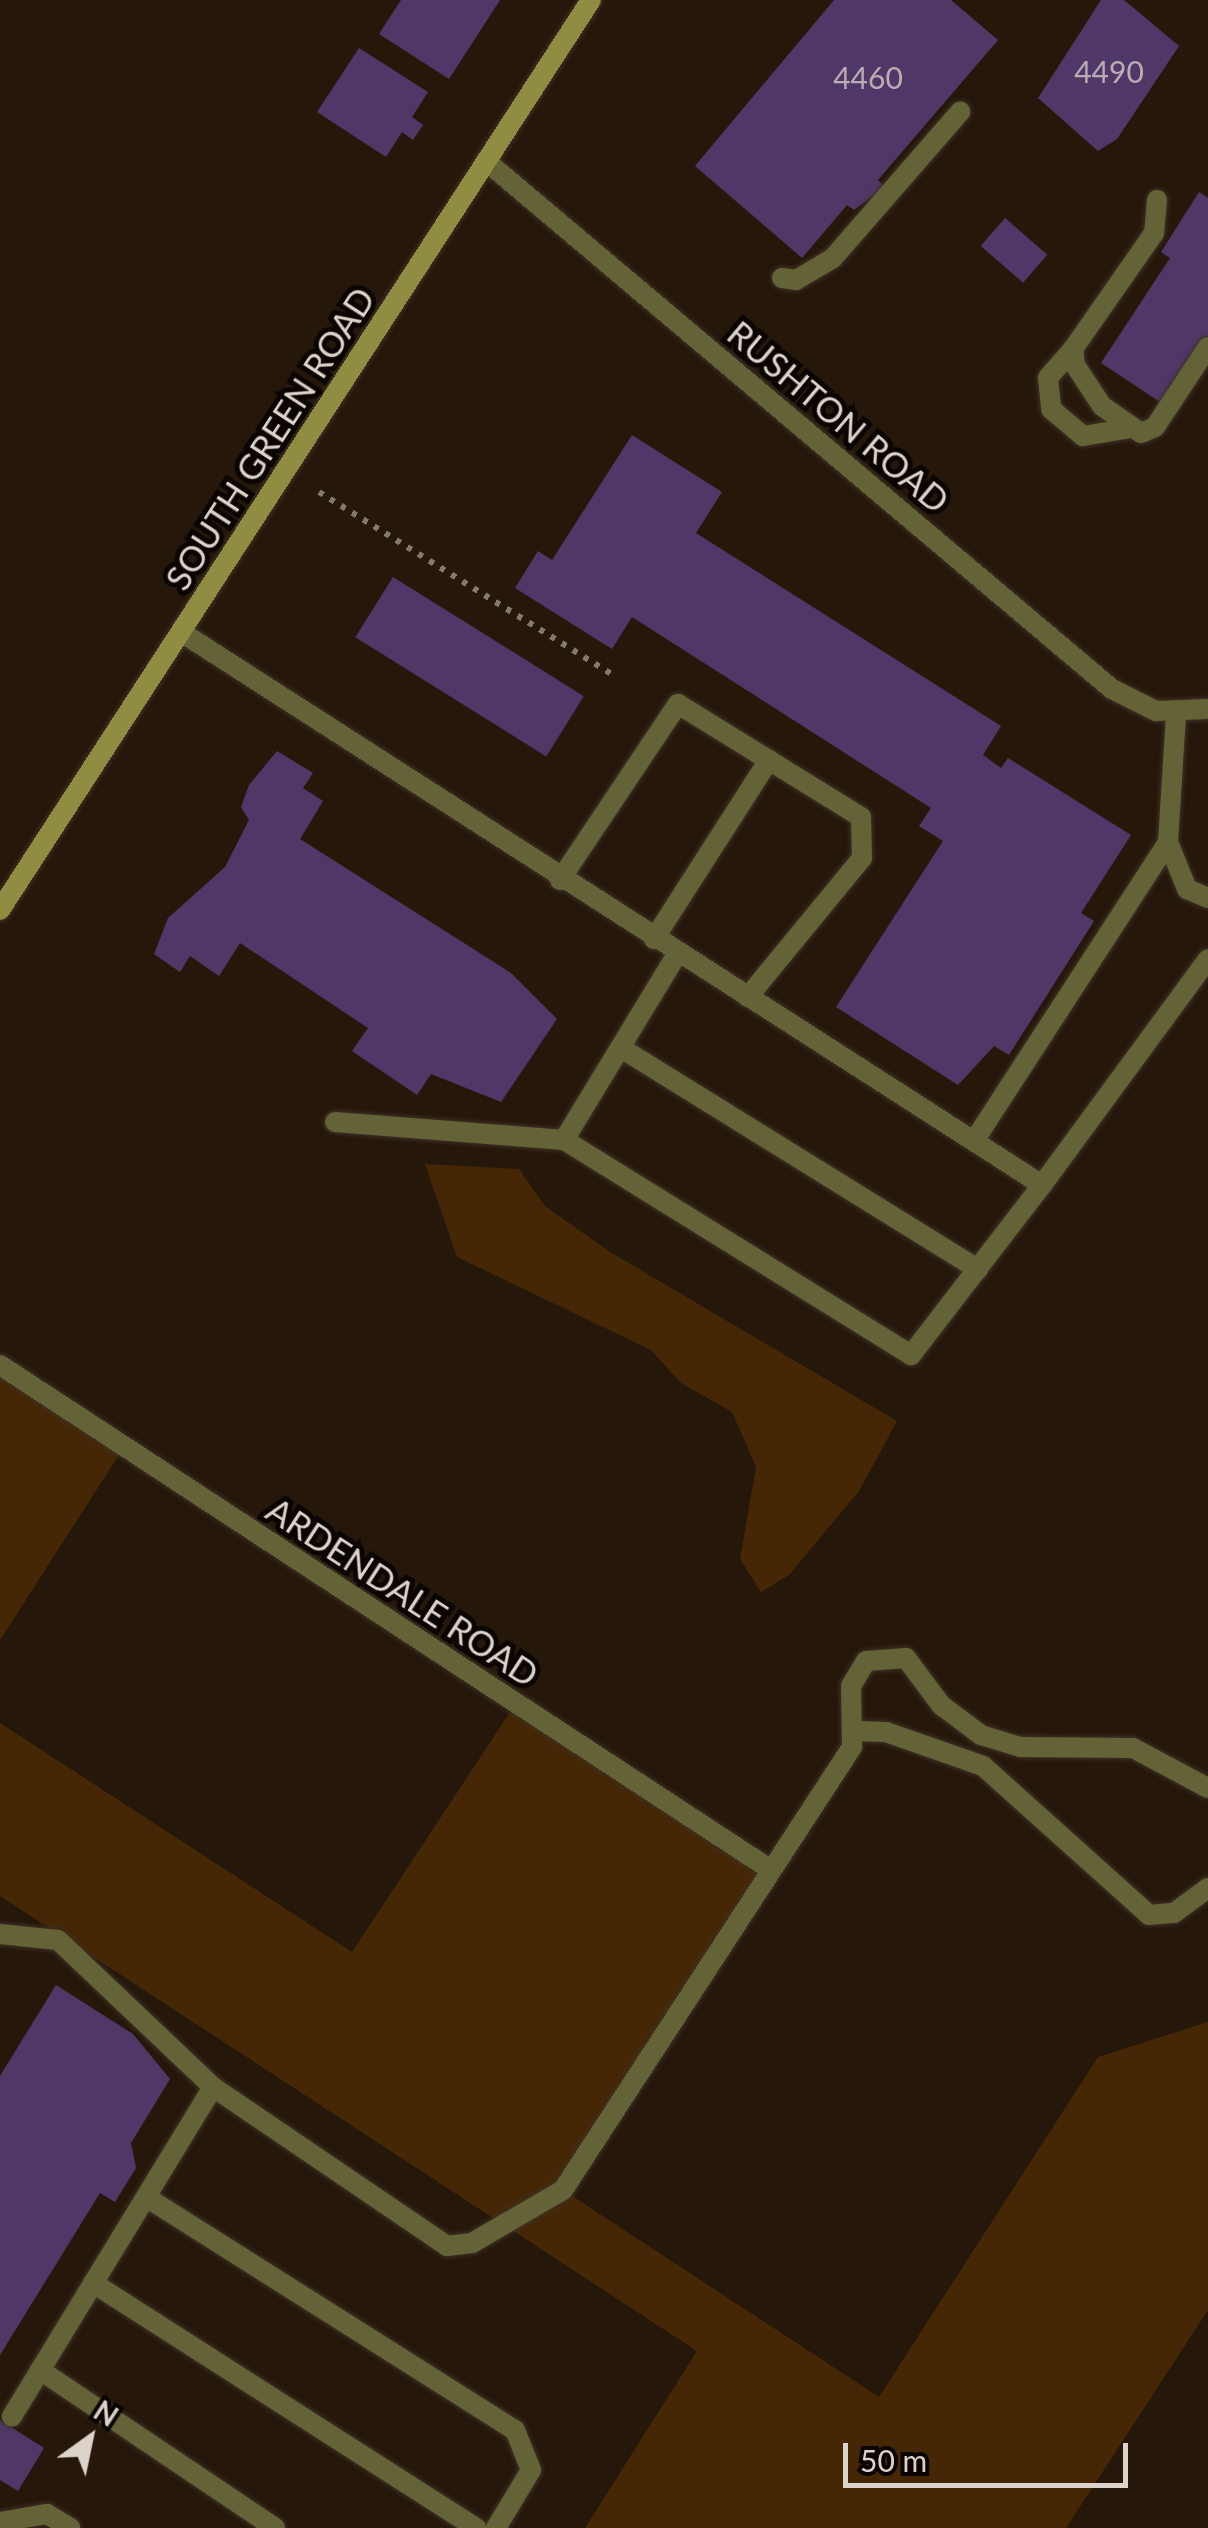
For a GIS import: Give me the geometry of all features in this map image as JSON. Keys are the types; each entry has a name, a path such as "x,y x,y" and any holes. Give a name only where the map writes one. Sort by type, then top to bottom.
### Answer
{"main road":[{"name":"SOUTH GREEN ROAD","path":"0,910 591,0"}],"street":[{"path":"782,278 796,280 833,258 960,112"},
{"name":"RUSHTON ROAD","path":"486,160 1112,689 1166,713"},
{"path":"1157,200 1154,233 1048,378 1051,409 1082,436 1156,427 1208,348"},
{"path":"1073,348 1085,386 1130,428"},
{"path":"181,632 560,880 1042,1185"},
{"path":"560,880 678,704 861,816 862,858 748,997"},
{"path":"1208,710 1166,713 1168,842 1187,889 1208,898"},
{"path":"654,939 769,760"},
{"path":"974,1141 1168,842"},
{"path":"564,1140 677,954"},
{"path":"336,1122 564,1140 911,1355 1208,959"},
{"path":"621,1048 978,1269"},
{"name":"ARDENDALE ROAD","path":"0,1365 771,1870"},
{"path":"0,1934 58,1940 214,2087 447,2246 472,2243 563,2190 771,1870 856,1731 852,1686 866,1661 888,1653 926,1674 942,1705 981,1735 1020,1747 1133,1748 1208,1788"},
{"path":"856,1731 886,1732 983,1766 1149,1914 1174,1914 1208,1888"},
{"path":"12,2416 214,2087"},
{"path":"146,2197 515,2430 531,2470 496,2528"},
{"path":"93,2284 476,2528"},
{"path":"40,2370 275,2528"},
{"path":"0,2522 47,2514 70,2528"}],"path":[{"path":"319,492 611,674"}],"shaded area":[{"path":"425,1164 519,1169 545,1206 610,1252 897,1421 859,1491 789,1575 761,1592 740,1559 756,1467 732,1412 681,1383 651,1350 457,1257"},
{"path":"0,1365 124,1447 0,1640"},
{"path":"516,1703 771,1870 563,2190 879,2397 1098,2057 1208,2022 1208,2310 1066,2528 585,2528 697,2351 0,1896 0,1723 352,1952"}],"building":[{"path":"401,0 500,0 449,79 379,34"},
{"path":"834,0 951,0 998,40 878,180 885,187 854,210 847,205 802,258 695,166"},
{"path":"1101,0 1124,0 1179,46 1117,139 1098,151 1038,98"},
{"path":"359,48 428,92 412,117 423,125 413,140 402,132 386,157 317,112"},
{"path":"1199,192 1208,198 1208,335 1163,404 1101,363 1170,258 1161,252"},
{"path":"1005,218 1047,255 1023,283 981,246"},
{"path":"632,435 722,492 696,533 1001,726 983,755 1001,768 1008,758 1131,835 1081,913 1094,921 1009,1055 994,1046 958,1085 836,1007 943,841 919,826 931,808 632,617 612,649 515,588 538,551 552,560"},
{"path":"393,577 584,696 546,756 355,637"},
{"path":"277,751 313,773 303,788 323,801 300,839 511,973 557,1019 501,1102 431,1074 417,1095 352,1051 368,1028 240,943 219,976 190,956 180,972 154,954 168,918 225,867 249,820 241,807 249,785"},
{"path":"56,1985 133,2034 170,2079 131,2143 136,2168 115,2202 100,2193 0,2355 0,2076"},
{"path":"0,2420 44,2448 18,2491 0,2480"}]}
